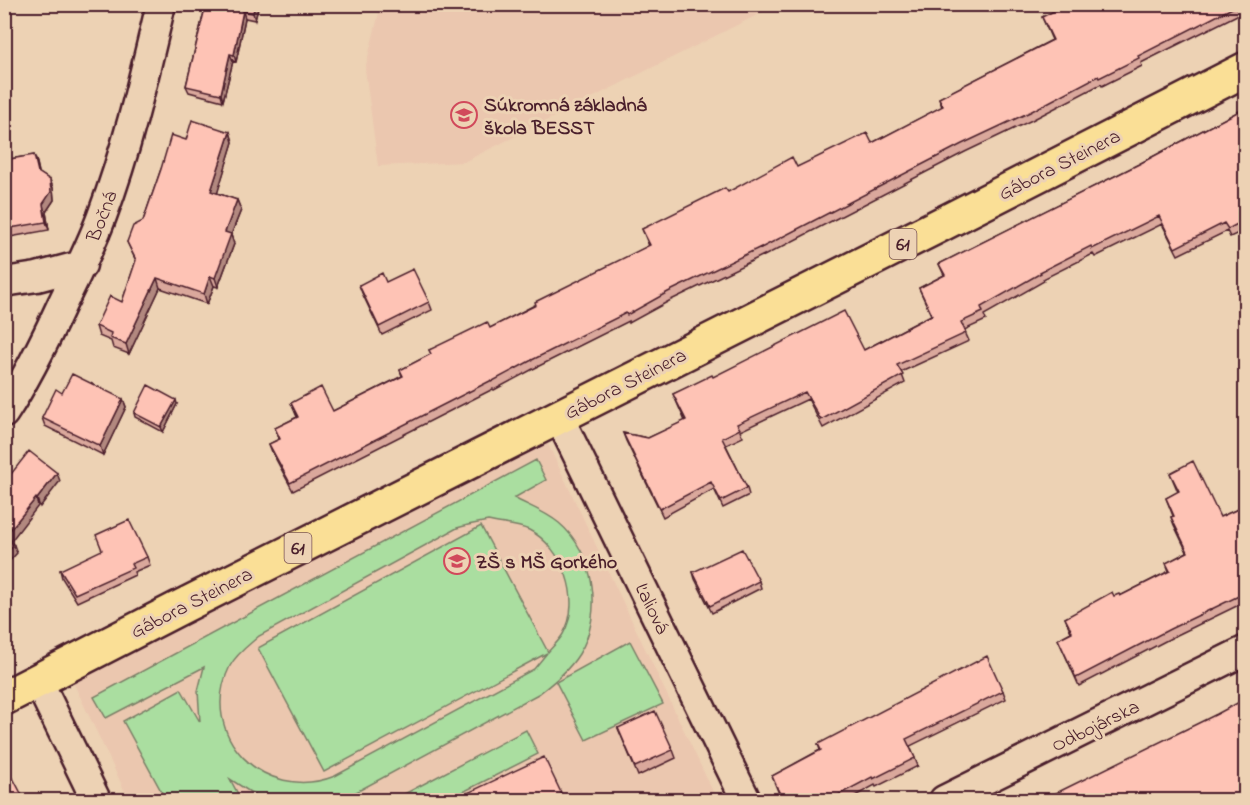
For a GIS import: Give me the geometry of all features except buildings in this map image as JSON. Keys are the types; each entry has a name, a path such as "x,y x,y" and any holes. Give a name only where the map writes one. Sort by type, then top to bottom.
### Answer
{"main road":[{"name":"Gábora Steinera","path":"4,698 1245,69"}],"street":[{"name":"Bočná","path":"4,413 34,363 82,266 102,218 138,100 161,4"},
{"path":"4,282 38,277 82,266"},
{"name":"Ľaliová","path":"560,417 746,801"},
{"name":"Odbojárska","path":"944,801 1245,650"},
{"path":"38,681 96,801"}],"shaded area":[{"name":"Súkromná základná škola BESST","path":"381,4 777,5 464,162 378,166 365,69"},
{"name":"ZŠ s MŠ Gorkého","path":"546,440 717,800 129,800 73,682"}],"green space":[{"path":"536,460 546,480 514,498 543,512 559,523 581,550 588,567 593,603 587,638 579,654 561,675 540,693 347,797 336,800 267,800 230,779 239,796 231,800 166,800 123,721 181,689 200,722 198,691 204,667 106,718 94,697","holes":["488,521 529,530 541,538 560,561 570,591 571,606 569,620 561,637 548,652 481,526 258,648 324,772 547,653 534,669 335,776 309,782 284,780 262,772 243,757 230,739 222,716 222,692 230,666 243,650 259,636 457,528"]},
{"path":"630,641 663,704 586,740 556,682"},
{"path":"526,730 538,754 449,800 393,800"}],"place":[{"name":"Súkromná základná škola BESST","path":"464,115"},
{"name":"ZŠ s MŠ Gorkého","path":"457,561"}]}
